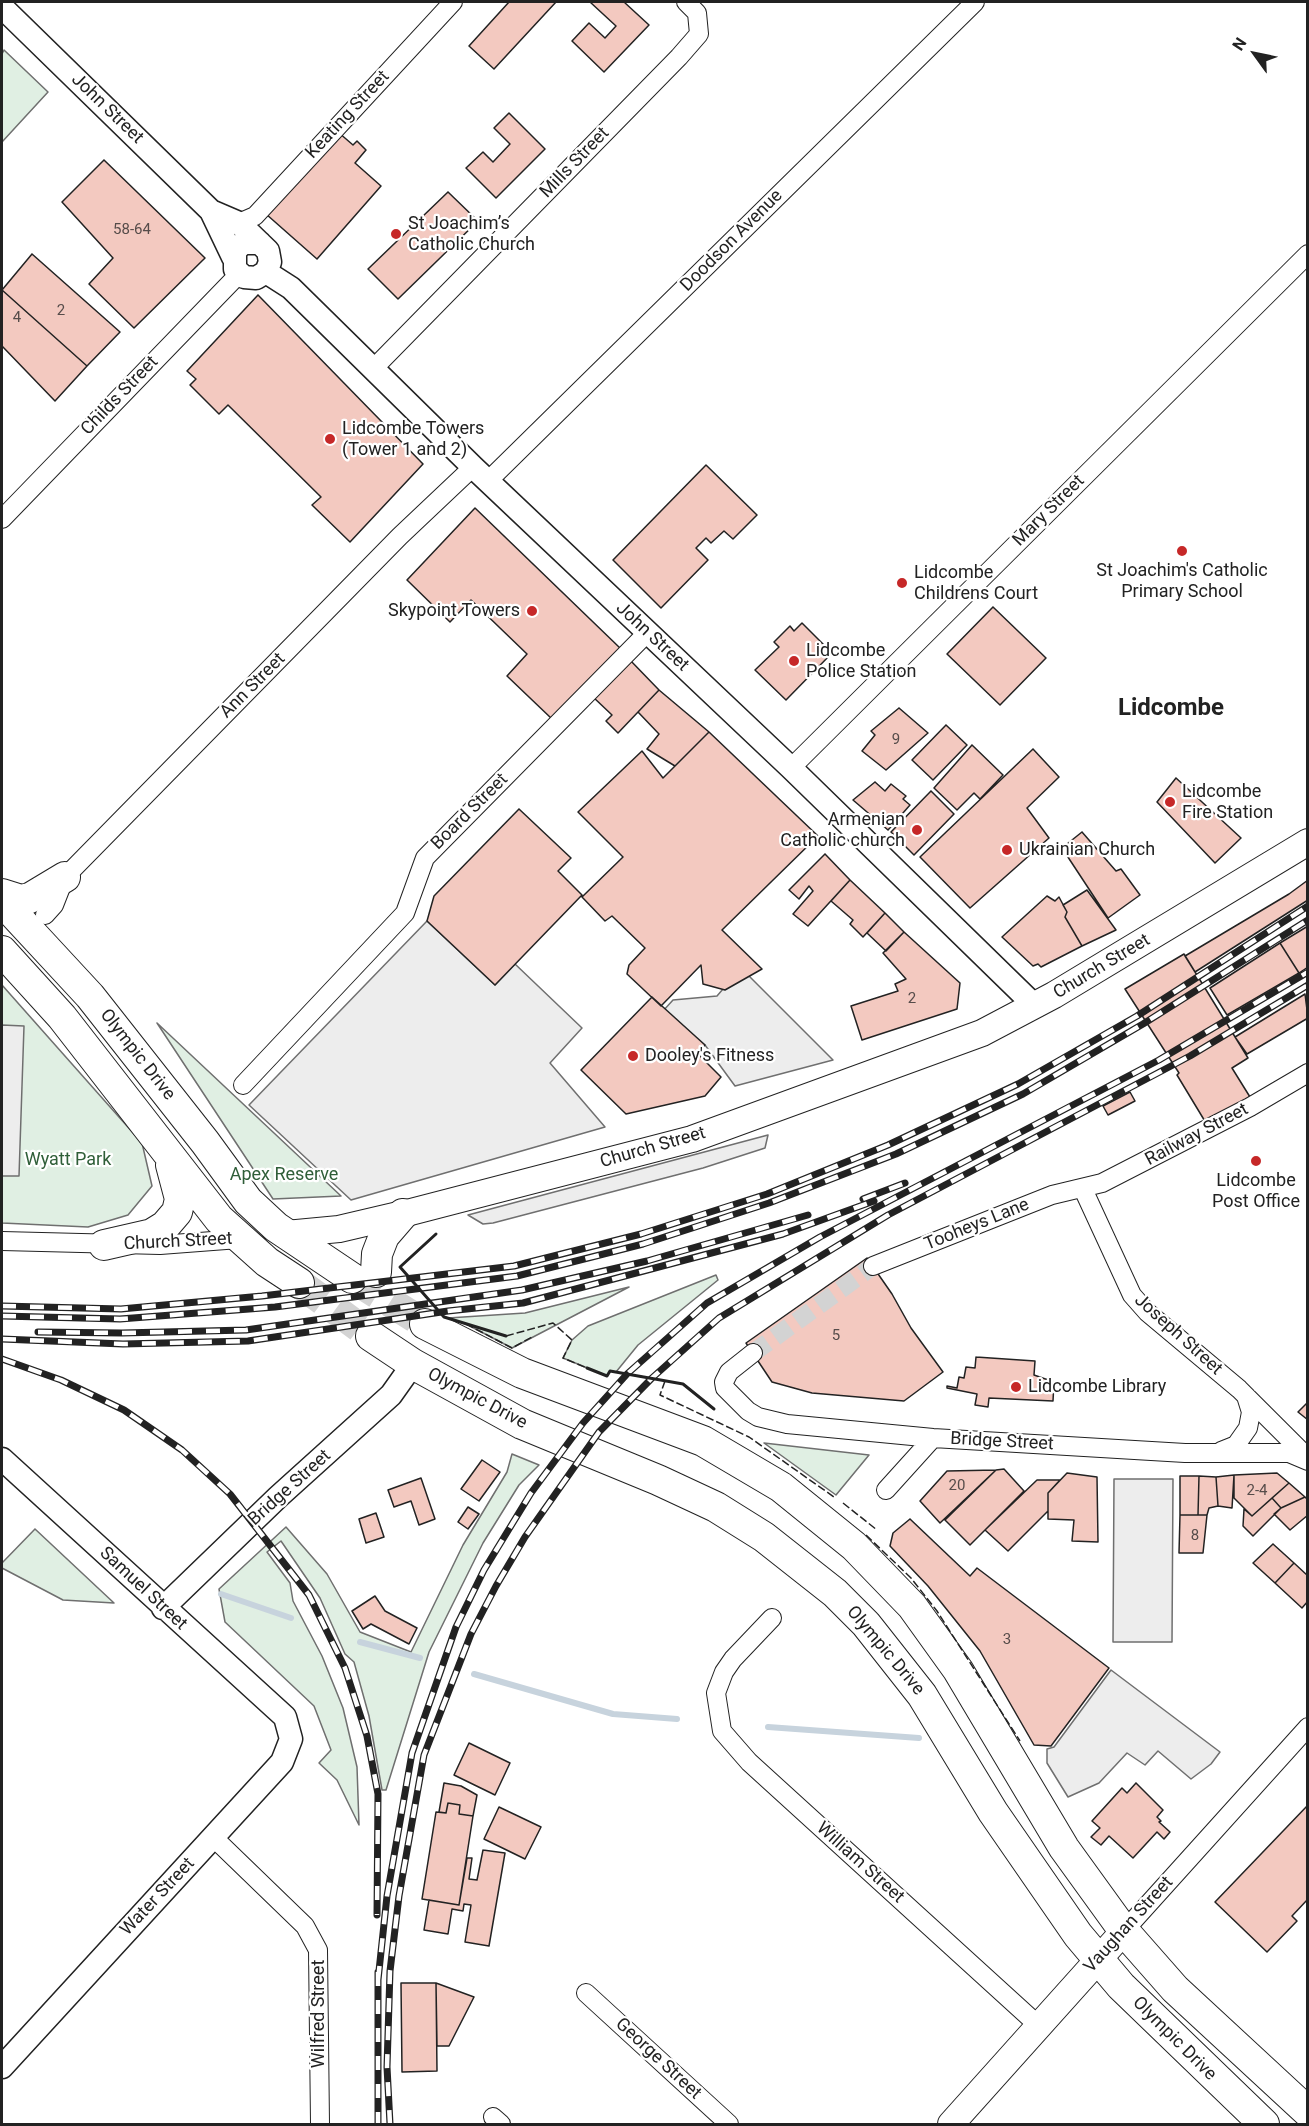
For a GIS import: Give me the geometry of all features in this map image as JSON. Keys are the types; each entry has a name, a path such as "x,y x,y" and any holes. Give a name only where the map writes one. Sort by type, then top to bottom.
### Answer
{"highway":[{"path":"2,894 21,900 30,898 65,877"},
{"name":"Olympic Drive","path":"2,901 90,996 205,1142 241,1192 262,1215 286,1234 364,1275 377,1254 384,1236 403,1214"},
{"name":"Olympic Drive","path":"2,951 62,1017 214,1213 239,1239 299,1283"},
{"path":"104,1245 152,1234 165,1226 177,1212 179,1186 168,1156"},
{"path":"239,1239 245,1213 241,1192"},
{"name":"Church Street","path":"239,1239 286,1234"},
{"name":"Olympic Drive","path":"424,1324 522,1373 703,1441 764,1476 832,1527 877,1568 935,1638 958,1670 1064,1848 1124,1931 1175,1989 1308,2112"},
{"name":"Olympic Drive","path":"371,1336 413,1364 522,1424 658,1480 716,1507 764,1537 822,1582 866,1624 922,1695 1038,1880 1098,1959 1198,2063 1264,2124"}],"main road":[{"path":"1253,876 1308,825"},
{"path":"1280,852 1308,830"},
{"path":"1253,876 1308,842"},
{"name":"Church Street","path":"286,1234 339,1229 403,1214 692,1138 982,1033 1035,1006 1253,876"},
{"name":"Vaughan Street","path":"951,2124 1124,1931"}],"street":[{"name":"Keating Street","path":"239,222 255,216 453,2"},
{"name":"Mills Street","path":"373,369 699,34 698,13 686,2"},
{"name":"Doodson Avenue","path":"481,474 975,2"},
{"name":"John Street","path":"2,7 211,211 236,265"},
{"name":"John Street","path":"211,211 239,222 260,243"},
{"path":"243,243 260,243 270,256 266,272 256,278 236,265 243,243"},
{"name":"Mary Street","path":"791,768 1308,254"},
{"name":"Childs Street","path":"2,519 236,265"},
{"name":"John Street","path":"266,272 291,288 481,474 791,768 1035,1006"},
{"name":"Ann Street","path":"45,915 54,905 65,877 400,536 481,474"},
{"name":"Board Street","path":"243,1085 405,913 425,858 647,633"},
{"path":"1253,876 1308,854"},
{"name":"Railway Street","path":"1083,1189 1124,1173 1250,1107 1308,1073"},
{"name":"Tooheys Lane","path":"873,1266 1052,1195 1083,1189"},
{"name":"Joseph Street","path":"1083,1189 1132,1295 1147,1312 1246,1396 1308,1460"},
{"name":"Church Street","path":"2,1240 104,1245 185,1244 239,1239"},
{"name":"Bridge Street","path":"753,1353 729,1372 724,1382 728,1394 758,1417 787,1424 933,1438 1185,1453 1289,1453 1308,1460"},
{"name":"Bridge Street","path":"163,1608 278,1497 391,1395 413,1364"},
{"path":"1217,1452 1236,1445 1245,1436 1251,1418 1246,1396"},
{"path":"886,1490 933,1438"},
{"name":"Samuel Street","path":"2,1459 285,1718"},
{"name":"William Street","path":"772,1618 733,1659 724,1672 716,1693 716,1706 722,1731 733,1746 1039,2026"},
{"name":"Water Street","path":"2,2067 282,1762 291,1739 285,1718"},
{"name":"Vaughan Street","path":"1124,1931 1308,1727"},
{"name":"Wilfred Street","path":"213,1837 305,1926 318,1950 320,2124"},
{"name":"George Street","path":"586,1993 729,2124"}],"green space":[{"path":"4,50 48,92 2,142 2,54"},
{"name":"Wyatt Park","path":"2,985 142,1143 152,1186 128,1215 88,1227 2,1223"},
{"name":"Apex Reserve","path":"157,1023 341,1196 273,1199"},
{"path":"716,1275 718,1280 638,1345 616,1372 610,1371 607,1376 563,1358 572,1340 588,1326"},
{"path":"629,1287 512,1348 466,1324 448,1318 525,1313"},
{"path":"764,1443 869,1455 836,1495"},
{"path":"512,1454 539,1465 519,1485 483,1543 429,1652 386,1790 382,1790 369,1716 354,1662 345,1654 320,1598 281,1541 267,1552 290,1583 293,1601 322,1656 343,1708 357,1767 359,1825 337,1780 319,1763 331,1750 314,1706 225,1622 219,1589 286,1527 327,1574 360,1632 411,1652 463,1545 507,1472"},
{"path":"35,1529 114,1603 63,1600 2,1568 2,1563"}],"shaded area":[{"path":"427,921 495,985 515,964 582,1028 550,1063 605,1127 351,1200 249,1105"},
{"path":"741,968 833,1060 735,1086 705,1045 663,1011 673,1000 717,996"},
{"path":"2,1025 24,1026 19,1176 2,1176"},
{"path":"768,1135 765,1148 703,1168 493,1223 483,1224 468,1215"},
{"path":"1114,1479 1173,1479 1172,1642 1113,1642"},
{"path":"1111,1670 1220,1752 1211,1764 1191,1779 1158,1751 1145,1765 1127,1753 1099,1783 1068,1797 1047,1763 1047,1749 1054,1747"}],"building":[{"path":"509,2 556,2 494,69 469,46"},
{"path":"590,2 624,2 649,25 604,72 572,41 589,23 605,38 616,26"},
{"path":"509,113 545,149 496,198 466,168 483,152 493,162 510,144 494,128"},
{"path":"338,132 353,145 357,141 366,150 355,163 381,186 317,259 266,214"},
{"path":"104,160 205,258 134,328 89,284 113,258 62,202"},
{"path":"448,192 478,221 398,299 368,269"},
{"path":"32,254 120,332 87,366 2,290"},
{"path":"2,290 87,366 55,401 2,346"},
{"name":"Lidcombe Towers (Tower 1 and 2)","path":"258,295 423,464 350,542 312,505 321,497 228,405 219,414 190,385 196,379 187,371"},
{"path":"706,465 757,515 733,539 724,531 711,543 706,538 696,548 708,560 661,608 613,560"},
{"name":"Skypoint Towers","path":"475,508 620,648 552,719 507,676 527,654 471,600 450,622 407,580"},
{"path":"993,607 1046,658 1000,705 947,654"},
{"name":"Lidcombe Police Station","path":"802,623 832,653 786,700 755,670 779,647 774,642 790,626 794,631"},
{"path":"629,659 659,690 618,733 606,721 612,715 592,696"},
{"path":"659,690 709,732 675,766 647,749 659,734 638,712"},
{"path":"899,708 928,733 886,770 862,751 875,735 871,731"},
{"path":"946,725 967,745 933,780 912,760"},
{"path":"709,732 818,836 722,930 762,969 725,990 703,984 701,965 661,1006 627,974 629,965 645,948 612,916 605,921 582,897 623,857 578,812 642,751 663,778"},
{"path":"972,745 1003,775 980,799 974,793 957,810 934,788"},
{"path":"1033,749 1059,777 1027,808 1049,838 970,908 920,857"},
{"path":"1176,778 1241,838 1215,863 1157,802"},
{"path":"875,782 885,791 891,784 906,796 903,799 910,805 888,830 853,800"},
{"path":"931,791 954,814 914,855 891,832"},
{"path":"519,809 571,858 558,871 582,895 495,985 427,921 434,896"},
{"path":"1082,832 1116,871 1121,869 1140,895 1108,918 1062,848"},
{"path":"825,854 850,880 808,926 793,914 813,891 809,886 799,899 789,890"},
{"path":"850,880 885,913 863,937 850,924 853,920 831,901"},
{"path":"1308,880 1308,900 1195,972 1185,956 1289,894"},
{"path":"1087,890 1116,930 1082,946 1065,917 1067,912 1063,905"},
{"path":"1047,896 1055,901 1059,897 1067,912 1065,917 1082,946 1041,967 1038,964 1033,966 1002,937"},
{"path":"885,913 904,932 886,951 867,933"},
{"path":"1308,926 1308,967 1299,973 1280,943"},
{"path":"904,932 960,983 957,1009 862,1040 851,1006 898,991 895,984 906,979 883,953"},
{"path":"1280,943 1299,973 1227,1015 1210,988"},
{"path":"1184,954 1248,1058 1232,1068 1250,1097 1206,1123 1177,1075 1179,1073 1125,989"},
{"path":"1305,994 1308,1018 1247,1054 1235,1037"},
{"path":"652,997 705,1045 697,1053 721,1077 705,1096 626,1114 581,1070"},
{"path":"1130,1092 1135,1101 1108,1115 1103,1106"},
{"path":"867,1258 892,1294 911,1328 943,1372 904,1401 812,1393 772,1382 746,1343"},
{"path":"976,1357 1035,1361 1034,1375 1054,1382 1053,1401 989,1398 988,1407 975,1405 977,1394 947,1388 947,1386 957,1388 959,1377 964,1378 966,1367 975,1368"},
{"path":"1308,1402 1308,1420 1298,1412"},
{"path":"482,1460 500,1472 479,1501 461,1489"},
{"path":"1004,1469 1024,1491 970,1545 945,1520 996,1470"},
{"path":"996,1470 940,1523 920,1501 947,1471"},
{"path":"1067,1473 1097,1477 1098,1542 1072,1541 1074,1520 1048,1519 1048,1493"},
{"path":"1277,1473 1289,1483 1252,1516 1234,1498 1234,1475"},
{"path":"1234,1475 1232,1508 1218,1506 1216,1477"},
{"path":"1180,1476 1199,1476 1198,1515 1180,1515"},
{"path":"1199,1476 1216,1477 1218,1506 1209,1508 1207,1515 1198,1515"},
{"path":"421,1478 435,1519 419,1525 411,1501 394,1507 388,1490"},
{"path":"1037,1480 1060,1480 1048,1493 1048,1511 1008,1551 985,1530"},
{"path":"1289,1483 1305,1497 1281,1508 1272,1498"},
{"path":"1305,1497 1308,1500 1308,1515 1290,1530 1274,1514 1281,1508"},
{"path":"1272,1498 1281,1508 1253,1536 1243,1526 1244,1509 1252,1516"},
{"path":"468,1507 479,1514 468,1529 458,1522"},
{"path":"376,1513 384,1537 366,1543 359,1519"},
{"path":"1180,1515 1207,1515 1203,1553 1179,1553"},
{"path":"910,1519 970,1576 977,1568 1109,1668 1051,1746 1034,1745 980,1651 928,1586 890,1546 893,1533"},
{"path":"1273,1544 1294,1563 1275,1583 1253,1563"},
{"path":"1294,1563 1308,1576 1308,1601 1302,1608 1275,1583"},
{"path":"375,1596 385,1611 417,1628 409,1644 371,1624 363,1629 352,1611"},
{"path":"469,1743 510,1763 495,1795 454,1775"},
{"path":"444,1783 461,1786 477,1795 473,1816 459,1814 460,1805 448,1803 446,1813 439,1812"},
{"path":"1136,1783 1163,1810 1157,1817 1170,1832 1164,1839 1157,1832 1133,1858 1109,1836 1101,1845 1091,1837 1100,1828 1092,1821 1122,1788 1127,1793"},
{"path":"448,1803 460,1805 459,1814 473,1816 459,1905 422,1899 436,1812 446,1813"},
{"path":"1308,1805 1308,1899 1292,1916 1297,1921 1267,1952 1215,1902"},
{"path":"499,1807 541,1827 525,1859 484,1839"},
{"path":"483,1850 505,1853 489,1946 465,1942 471,1905 464,1904 463,1911 452,1909 448,1934 424,1930 429,1900 459,1905 467,1858 472,1858 469,1879 477,1880"},
{"path":"401,1983 436,1983 437,2071 402,2072"},
{"path":"436,1983 474,1997 449,2046 437,2046"}],"waterway":[{"path":"221,1594 291,1618"},
{"path":"360,1642 420,1658"},
{"path":"474,1674 613,1714 677,1719"},
{"path":"768,1727 919,1738"}],"tunnel":[{"path":"753,1353 873,1266"},
{"path":"352,1278 425,1324"},
{"path":"299,1283 371,1336"}],"railway":[{"path":"2,1306 121,1309 262,1296 514,1266 641,1234 767,1194 888,1145 1018,1084 1137,1016 1308,906"},
{"path":"2,1316 120,1319 275,1307 517,1276 643,1244 769,1203 896,1154 1023,1094 1143,1024 1308,920"},
{"path":"378,1980 387,1896 412,1753 456,1627 484,1570 531,1493 583,1423 627,1374 707,1303 820,1237 1159,1060 1308,972"},
{"path":"390,2124 387,2067 390,1971 399,1896 424,1755 471,1634 496,1586 525,1537 599,1432 652,1378 719,1318 888,1215 1190,1056 1308,985"},
{"path":"863,1199 905,1183"},
{"path":"2,1339 123,1344 248,1341 448,1311 523,1303 783,1234 874,1201"},
{"path":"38,1332 122,1333 246,1330 522,1290 647,1261 808,1215"},
{"path":"2,1359 61,1380 124,1410 182,1450 230,1494 309,1595 345,1668 367,1736 378,1794 377,1915"},
{"path":"378,1972 378,2124"}],"fence":[{"path":"506,1336 553,1323 572,1340 563,1358 587,1368"},
{"path":"466,1324 512,1348 532,1337"},
{"path":"665,1381 660,1395 749,1437 834,1497"},
{"path":"843,1503 877,1530"},
{"path":"866,1535 911,1578 937,1611 1020,1741"}],"wall":[{"path":"436,1234 400,1267 444,1317 506,1336"},
{"path":"587,1368 607,1376 610,1371 683,1384 714,1409"}],"place":[{"name":"St Joachim’s Catholic Church","path":"396,234"},
{"name":"Lidcombe Towers (Tower 1 and 2)","path":"330,439"},
{"name":"St Joachim's Catholic Primary School","path":"1182,551"},
{"name":"Lidcombe Childrens Court","path":"902,583"},
{"name":"Skypoint Towers","path":"532,611"},
{"name":"Lidcombe Police Station","path":"794,661"},
{"name":"Lidcombe Fire Station","path":"1170,802"},
{"name":"Armenian Catholic church","path":"917,830"},
{"name":"Ukrainian Church","path":"1007,850"},
{"name":"Dooley's Fitness","path":"633,1056"},
{"name":"Lidcombe Post Office","path":"1256,1161"},
{"name":"Lidcombe Library","path":"1016,1387"}],"district":[{"name":"Lidcombe","path":"1171,709"}]}
